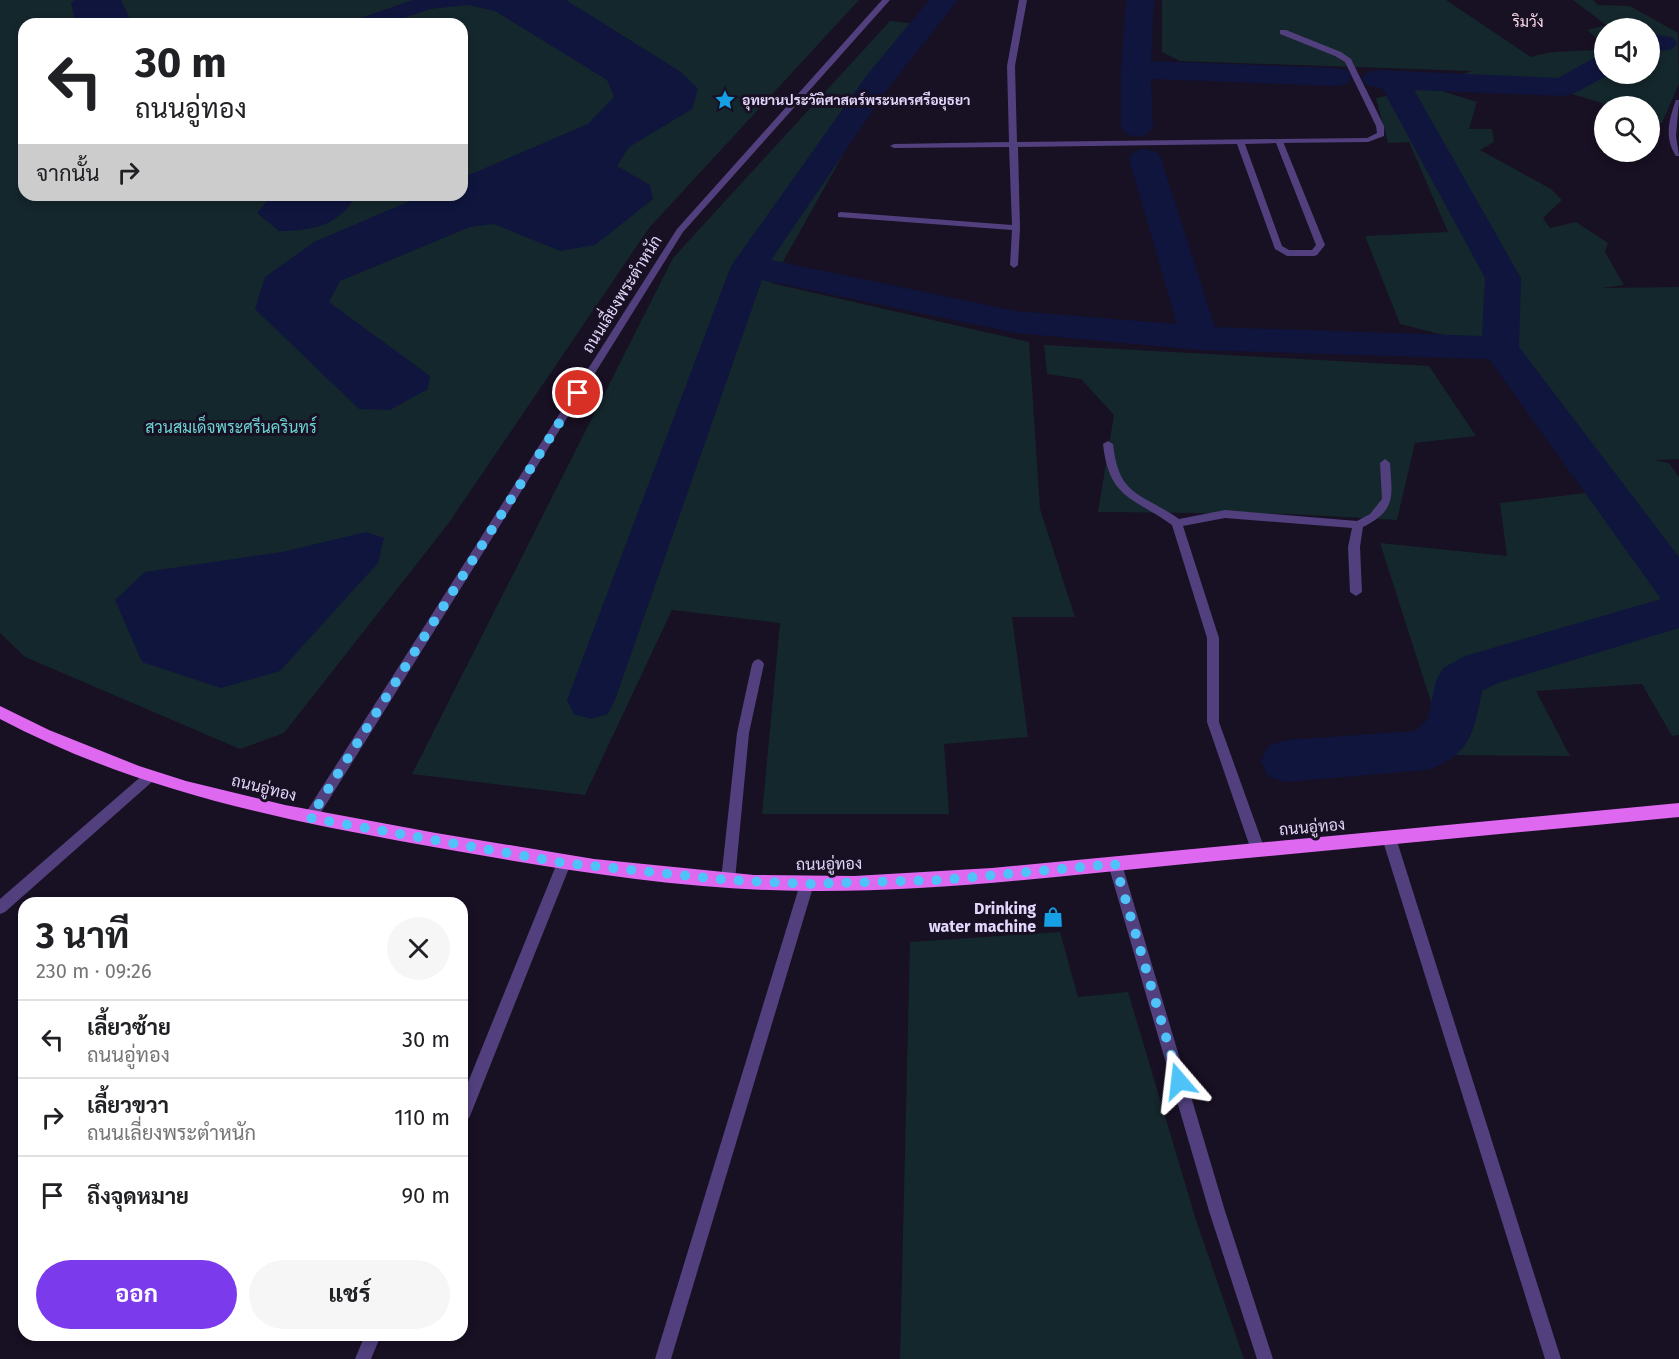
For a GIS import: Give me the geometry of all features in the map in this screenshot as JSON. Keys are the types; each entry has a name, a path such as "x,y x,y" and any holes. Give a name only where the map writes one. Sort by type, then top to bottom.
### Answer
{"main road":[{"name":"ถนนอู่ทอง","path":"0,712 39,735 148,777 310,818 564,863 728,880 807,884 942,880 1679,810"}],"street":[{"name":"ถนนเลี่ยงพระตำหนัก","path":"310,818 680,231 886,0"},
{"path":"1014,265 1016,228 1011,66 1023,0"},
{"path":"894,146 1368,140 1382,134 1348,62 1338,54 1283,32"},
{"path":"1679,102 1671,135 1674,148 1679,154"},
{"path":"1240,142 1278,247 1287,253 1314,253 1321,245 1279,141"},
{"path":"841,215 1016,228"},
{"path":"1108,444 1113,472 1122,489 1163,511 1177,523 1213,638 1213,722 1258,850"},
{"path":"1177,523 1225,514 1358,525 1374,518 1387,500 1385,463"},
{"path":"1356,592 1354,547 1358,525"},
{"path":"728,880 743,733 758,664"},
{"path":"0,908 148,777"},
{"path":"1389,838 1553,1359"},
{"path":"468,1101 564,863"},
{"path":"1115,864 1217,1211 1265,1359"},
{"path":"663,1359 807,884"},
{"path":"363,1359 370,1341"}],"green space":[{"name":"สวนสมเด็จพระศรีนครินทร์","path":"0,0 859,0 649,228 448,524 284,733 240,749 25,657 0,633"},
{"path":"1162,0 1446,0 1531,57 1540,54 1594,50 1594,84 1660,84 1660,23 1678,33 1679,84 1662,123 1660,122 1660,96 1594,96 1594,101 1535,83 1484,93 1456,76 1472,71 1180,61 1162,52"},
{"path":"1573,0 1593,0 1598,5 1630,6 1651,18 1597,18"},
{"path":"890,21 935,26 880,89 771,283 1029,342 1040,509 1075,617 1012,617 1028,737 944,744 949,814 762,814 780,623 672,610 585,795 412,774 673,258"},
{"path":"1594,28 1594,36 1587,30"},
{"path":"1429,87 1477,102 1469,129 1492,129 1494,142 1480,150 1551,189 1562,200 1543,218 1550,228 1576,222 1608,243 1605,252 1624,285 1601,288 1679,287 1679,459 1654,460 1669,463 1679,477 1679,735 1672,736 1642,684 1536,691 1570,756 1448,755 1380,543 1507,556 1500,503 1586,493 1520,397 1525,363 1475,343 1400,324 1365,236 1448,232 1409,142 1388,143 1376,98"},
{"path":"1044,345 1429,366 1476,436 1415,443 1397,520 1291,514 1098,512 1114,415 1081,379 1047,374"},
{"path":"1060,932 1078,997 1128,992 1196,1220 1244,1359 900,1359 910,942"}],"shaded area":[{"path":"75,0 121,0 129,18 75,18 71,3"},
{"path":"413,0 566,0 681,72 698,89 692,109 629,147 617,166 650,185 653,199 595,245 560,251 494,224 470,227 340,281 329,302 430,376 428,389 390,410 359,409 255,309 265,277 314,242 410,201 468,201 468,175 588,124 614,97 607,80 495,11 468,5 430,9 404,18 360,18"},
{"path":"267,201 352,202 338,217 329,222 300,230 279,231 257,213"},
{"path":"366,532 384,538 378,563 280,671 221,688 142,662 115,600 145,572 282,552"}],"waterway":[{"path":"749,266 878,81 944,0"},
{"path":"1136,69 1140,0"},
{"path":"1136,69 1337,77"},
{"path":"1136,69 1137,127"},
{"path":"1377,79 1564,87 1594,70"},
{"path":"1393,80 1503,278 1500,348"},
{"path":"1145,159 1200,338"},
{"path":"591,700 749,266"},
{"path":"749,266 1016,322 1200,338"},
{"path":"1200,338 1500,348"},
{"path":"1500,348 1679,590"},
{"path":"1286,761 1427,750 1450,729 1460,681 1482,669 1679,611"}],"place":[{"name":"อุทยานประวัติศาสตร์พระนครศรีอยุธยา","path":"725,100"},
{"name":"Drinking water machine","path":"1053,917"}],"district":[{"name":"ริมวัง","path":"1528,22"}],"route":[{"path":"578,393 310,818 564,863 728,880 807,884 942,880 1115,864 1179,1081"}]}
